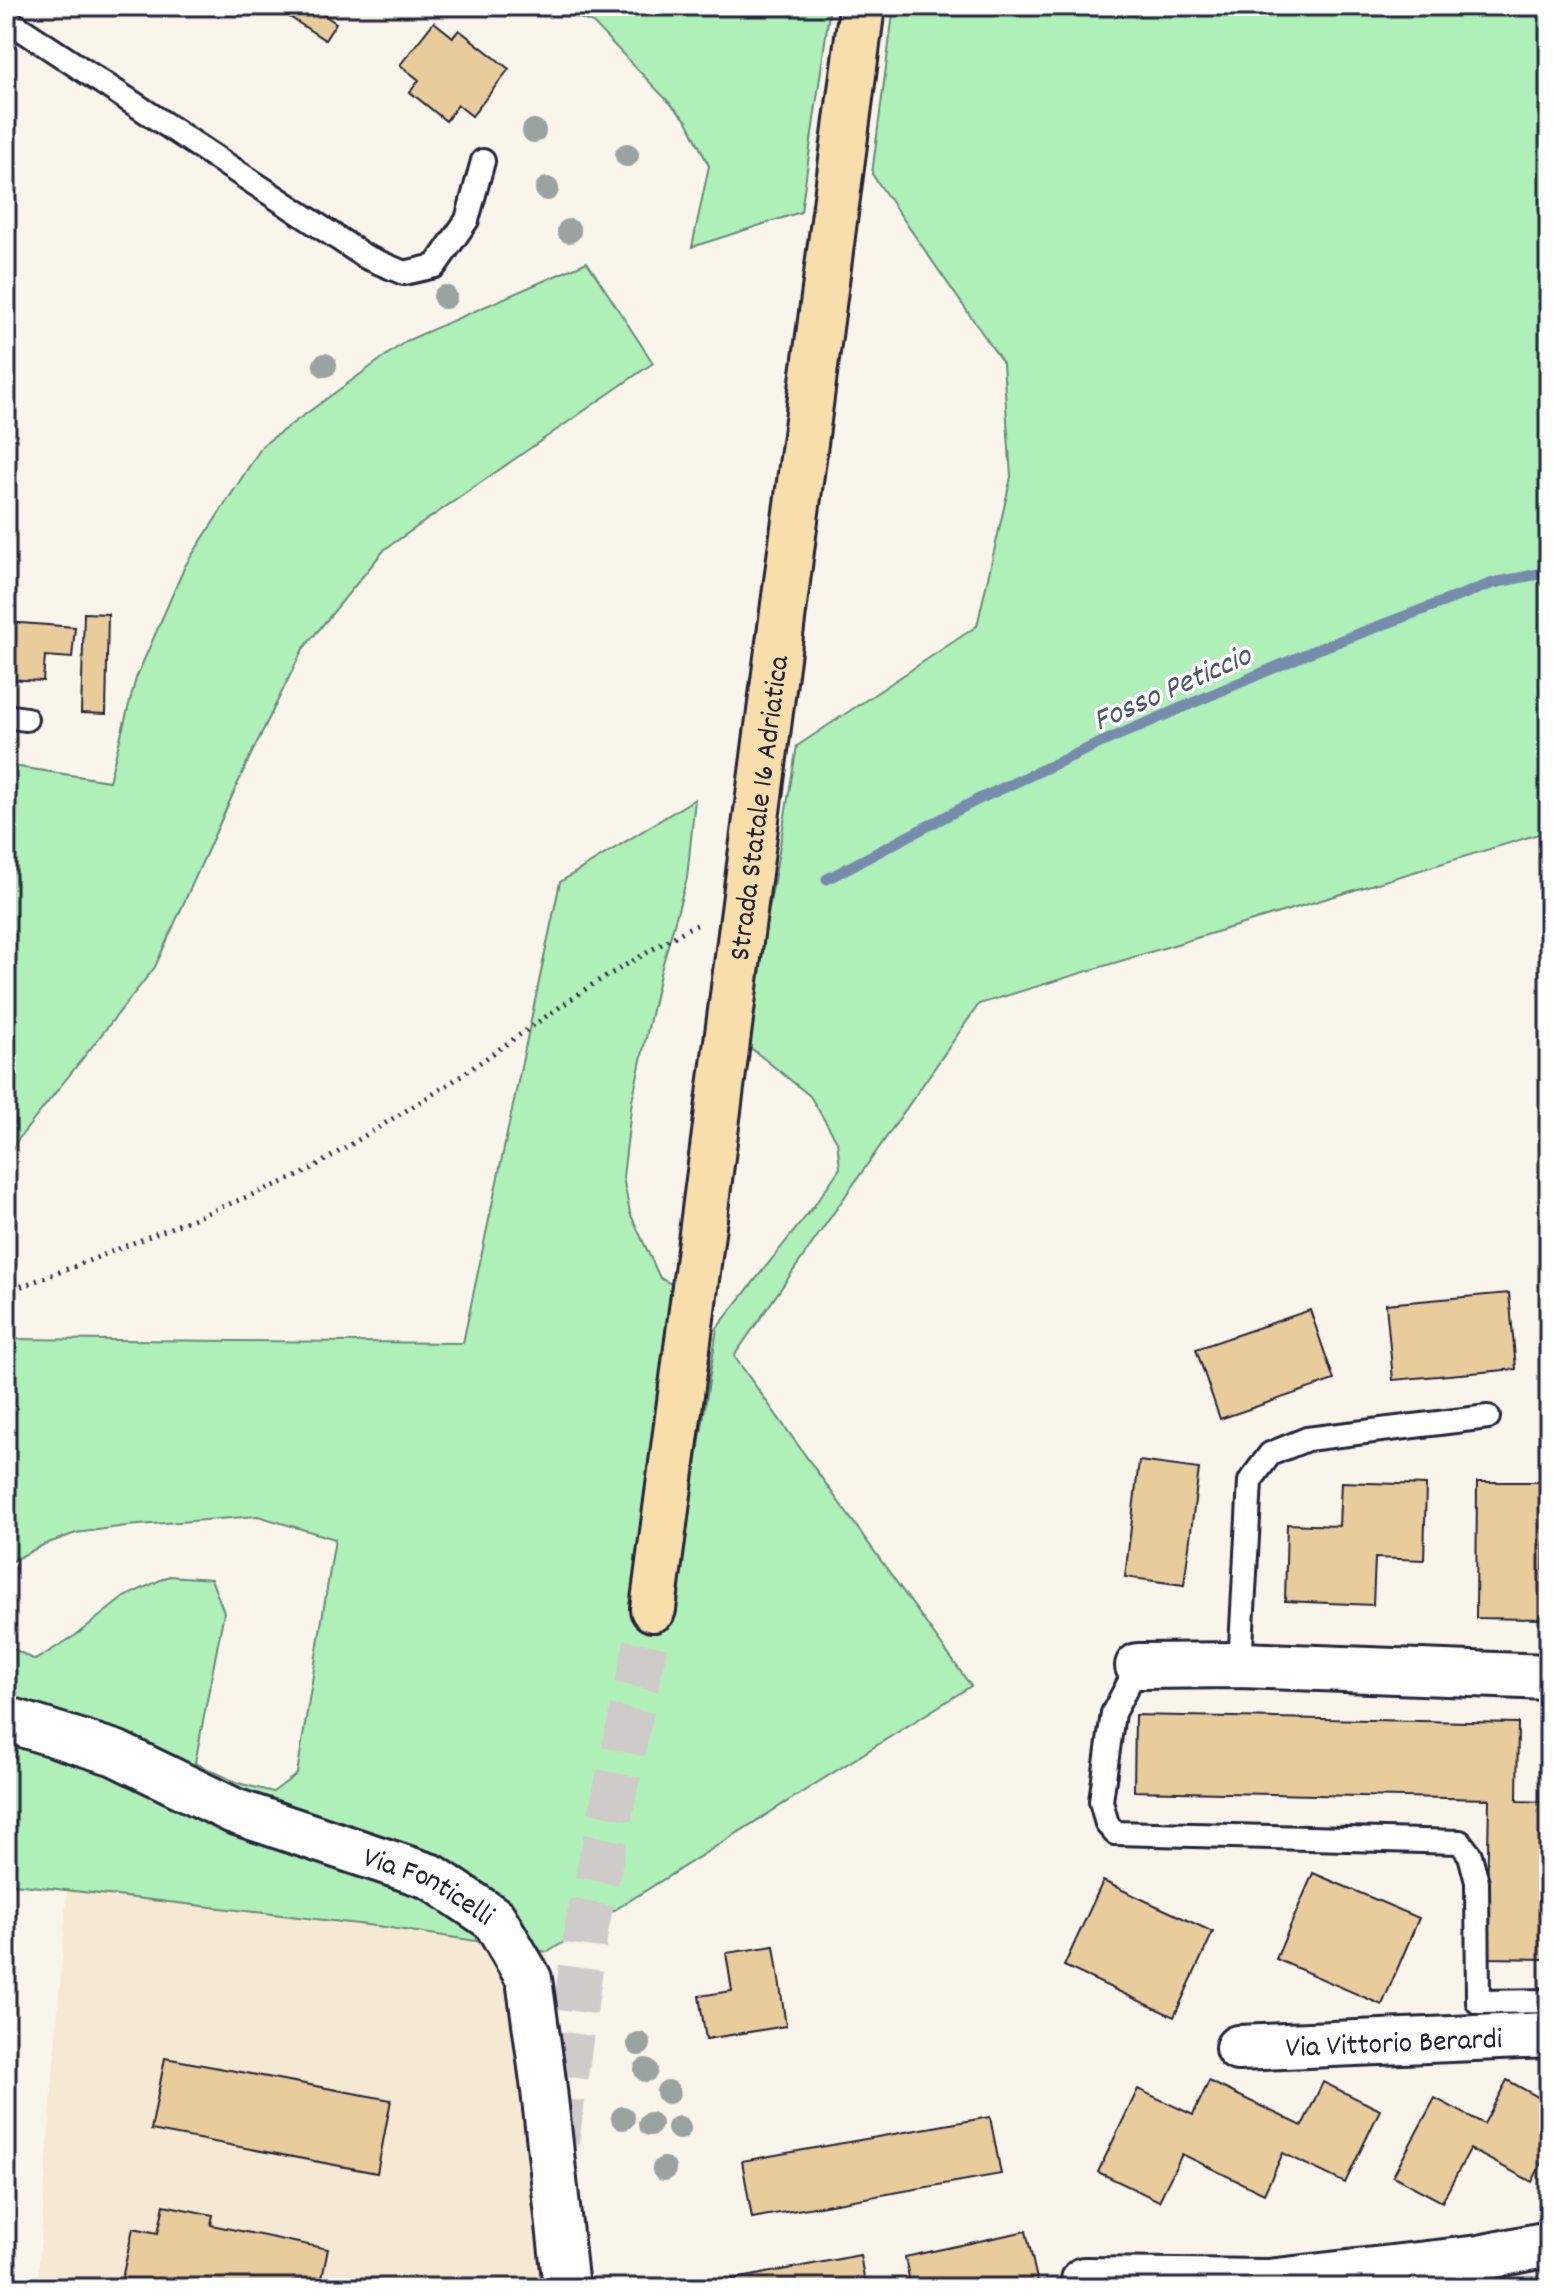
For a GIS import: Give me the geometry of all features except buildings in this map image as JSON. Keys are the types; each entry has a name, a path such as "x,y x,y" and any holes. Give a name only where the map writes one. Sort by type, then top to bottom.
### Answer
{"main road":[{"name":"Strada Statale 16 Adriatica","path":"653,1609 862,6"}],"street":[{"path":"1138,1666 1240,1665 1549,1677"},
{"name":"Via Fonticelli","path":"6,1719 115,1753 234,1811 432,1877 494,1919 529,1979 566,2288"},
{"name":"Via Vittorio Berardi","path":"1238,2048 1549,2035"},
{"path":"1084,2280 1268,2282 1479,2258 1549,2244"}],"lane":[{"path":"6,19 366,257 404,273 435,266 467,220 483,161"},
{"path":"1240,1665 1250,1481 1270,1454 1307,1439 1488,1417"},
{"path":"1138,1666 1113,1713 1101,1801 1107,1824 1115,1833 1460,1842 1470,1855 1477,1882 1478,2002 1549,2001"}],"path":[{"path":"6,1292 301,1175 446,1086 590,986 689,928 745,908"}],"shaded area":[{"path":"67,1890 384,1927 548,1952 588,2288 37,2288"}],"green space":[{"path":"546,6 830,6 801,212 692,247 709,166 687,121 593,23"},
{"path":"894,6 1549,6 1549,831 979,1004 734,1356 971,1686 548,1952 384,1927 6,1883 6,1645 35,1660 76,1635 124,1597 169,1576 211,1579 224,1612 195,1763 238,1783 273,1792 297,1774 335,1539 258,1516 126,1526 76,1533 43,1545 6,1567 6,1339 463,1343 560,882 695,799 687,878 660,974 632,1101 623,1177 630,1213 660,1278 673,1285 632,1606 674,1612 717,1328 814,1206 840,1168 837,1141 810,1096 746,1044 797,746 977,626 1011,477 1003,363 872,174"},
{"path":"587,262 653,363 385,549 303,649 246,765 155,967 6,1155 6,765 109,781 136,678 185,566 263,445 406,341"}],"waterway":[{"name":"Fosso Peticcio","path":"827,879 977,800 1313,651 1493,583 1549,572"}],"tunnel":[{"path":"557,2142 586,1931 653,1609"}]}
